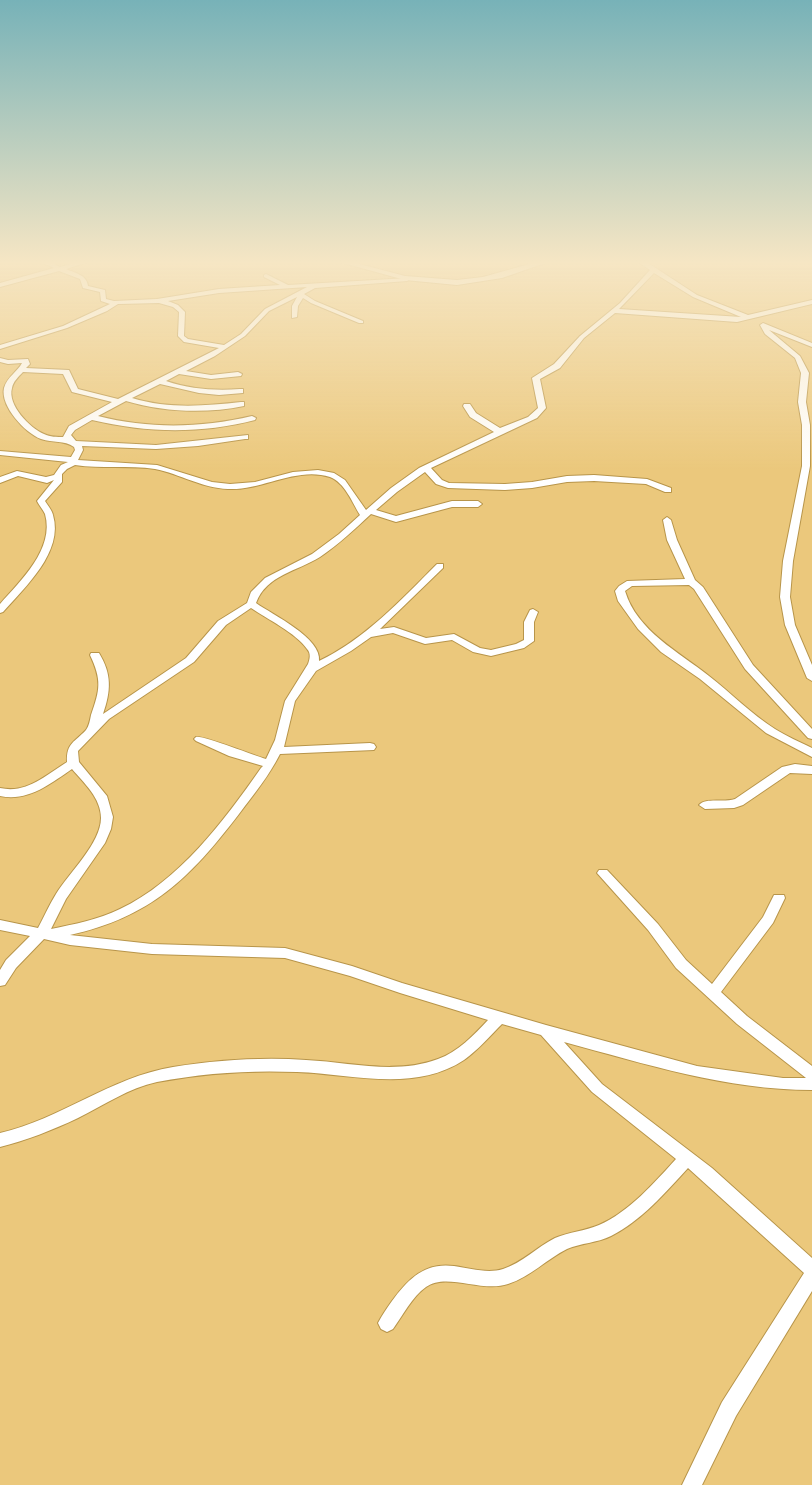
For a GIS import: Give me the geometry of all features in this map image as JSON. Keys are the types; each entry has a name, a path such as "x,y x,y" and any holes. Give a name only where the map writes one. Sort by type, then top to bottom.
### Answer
{"street":[{"path":"0,347 54,330"},
{"path":"183,330 182,336 186,341 225,348"},
{"path":"0,610 45,552 50,525 49,515 41,501 58,482 58,476 64,467 75,461 79,450 71,441 68,432 122,400 225,348 248,330"},
{"path":"0,981 12,964 43,934 61,897 99,843 107,817 101,796 73,763 72,750 93,727 190,660 222,623 250,604 252,594 263,584 273,576 305,562 329,547 367,512 412,476 507,428 530,420 538,415 542,408 542,401 536,378 557,366 591,330"},
{"path":"766,330 798,357 806,377 802,402 806,425 806,466 788,561 785,597 790,625 812,678"},
{"path":"776,330 812,345"},
{"path":"0,360 8,362 26,360 26,364 11,381 7,391 11,408 30,428 48,438 156,447 198,444 245,437"},
{"path":"21,370 66,372 75,390 153,407 169,409 200,408 241,404"},
{"path":"178,372 211,377 238,374"},
{"path":"159,381 172,386 208,392 240,391"},
{"path":"467,406 473,415 500,432"},
{"path":"91,417 115,423 177,428 220,424 252,418"},
{"path":"0,453 75,461 84,464 122,464 157,467 200,482 230,487 247,486 300,473 318,473 329,475 344,482 367,512 396,519 452,504 478,504"},
{"path":"426,468 439,482 448,485 532,486 567,479 594,478 648,482 668,490"},
{"path":"0,480 17,473 46,480 58,476"},
{"path":"667,520 672,540 691,582"},
{"path":"311,669 340,655 369,634 399,608 440,566"},
{"path":"812,736 749,667 696,584 691,582 639,582 622,588 623,601 642,627 665,650 704,678 770,731 812,752"},
{"path":"43,934 91,925 126,913 173,882 202,853 269,764 277,751 286,727 290,702 311,669 315,659 311,645 250,604"},
{"path":"369,634 394,630 425,641 454,637 477,650 491,653 520,646 529,641 529,622 533,612"},
{"path":"93,727 105,690 106,679 95,655"},
{"path":"200,739 242,756 269,764"},
{"path":"277,751 370,747"},
{"path":"0,792 11,795 22,793 73,763"},
{"path":"705,805 730,805 739,802 786,770 795,768 812,770"},
{"path":"603,873 653,927 681,964 742,1020 812,1074"},
{"path":"713,992 768,920 779,898"},
{"path":"0,925 70,940 152,950 285,953 352,971 400,988 546,1031 697,1072 765,1082 812,1084"},
{"path":"0,1140 56,1122 132,1083 156,1076 209,1069 306,1066 388,1073 411,1073 446,1063 465,1052 500,1017"},
{"path":"546,1031 597,1088 687,1158 812,1269"},
{"path":"387,1323 419,1282 430,1274 440,1273 482,1279 508,1276 563,1242 602,1232 616,1225 666,1181 687,1158"},
{"path":"692,1485 729,1409 812,1275"}]}
